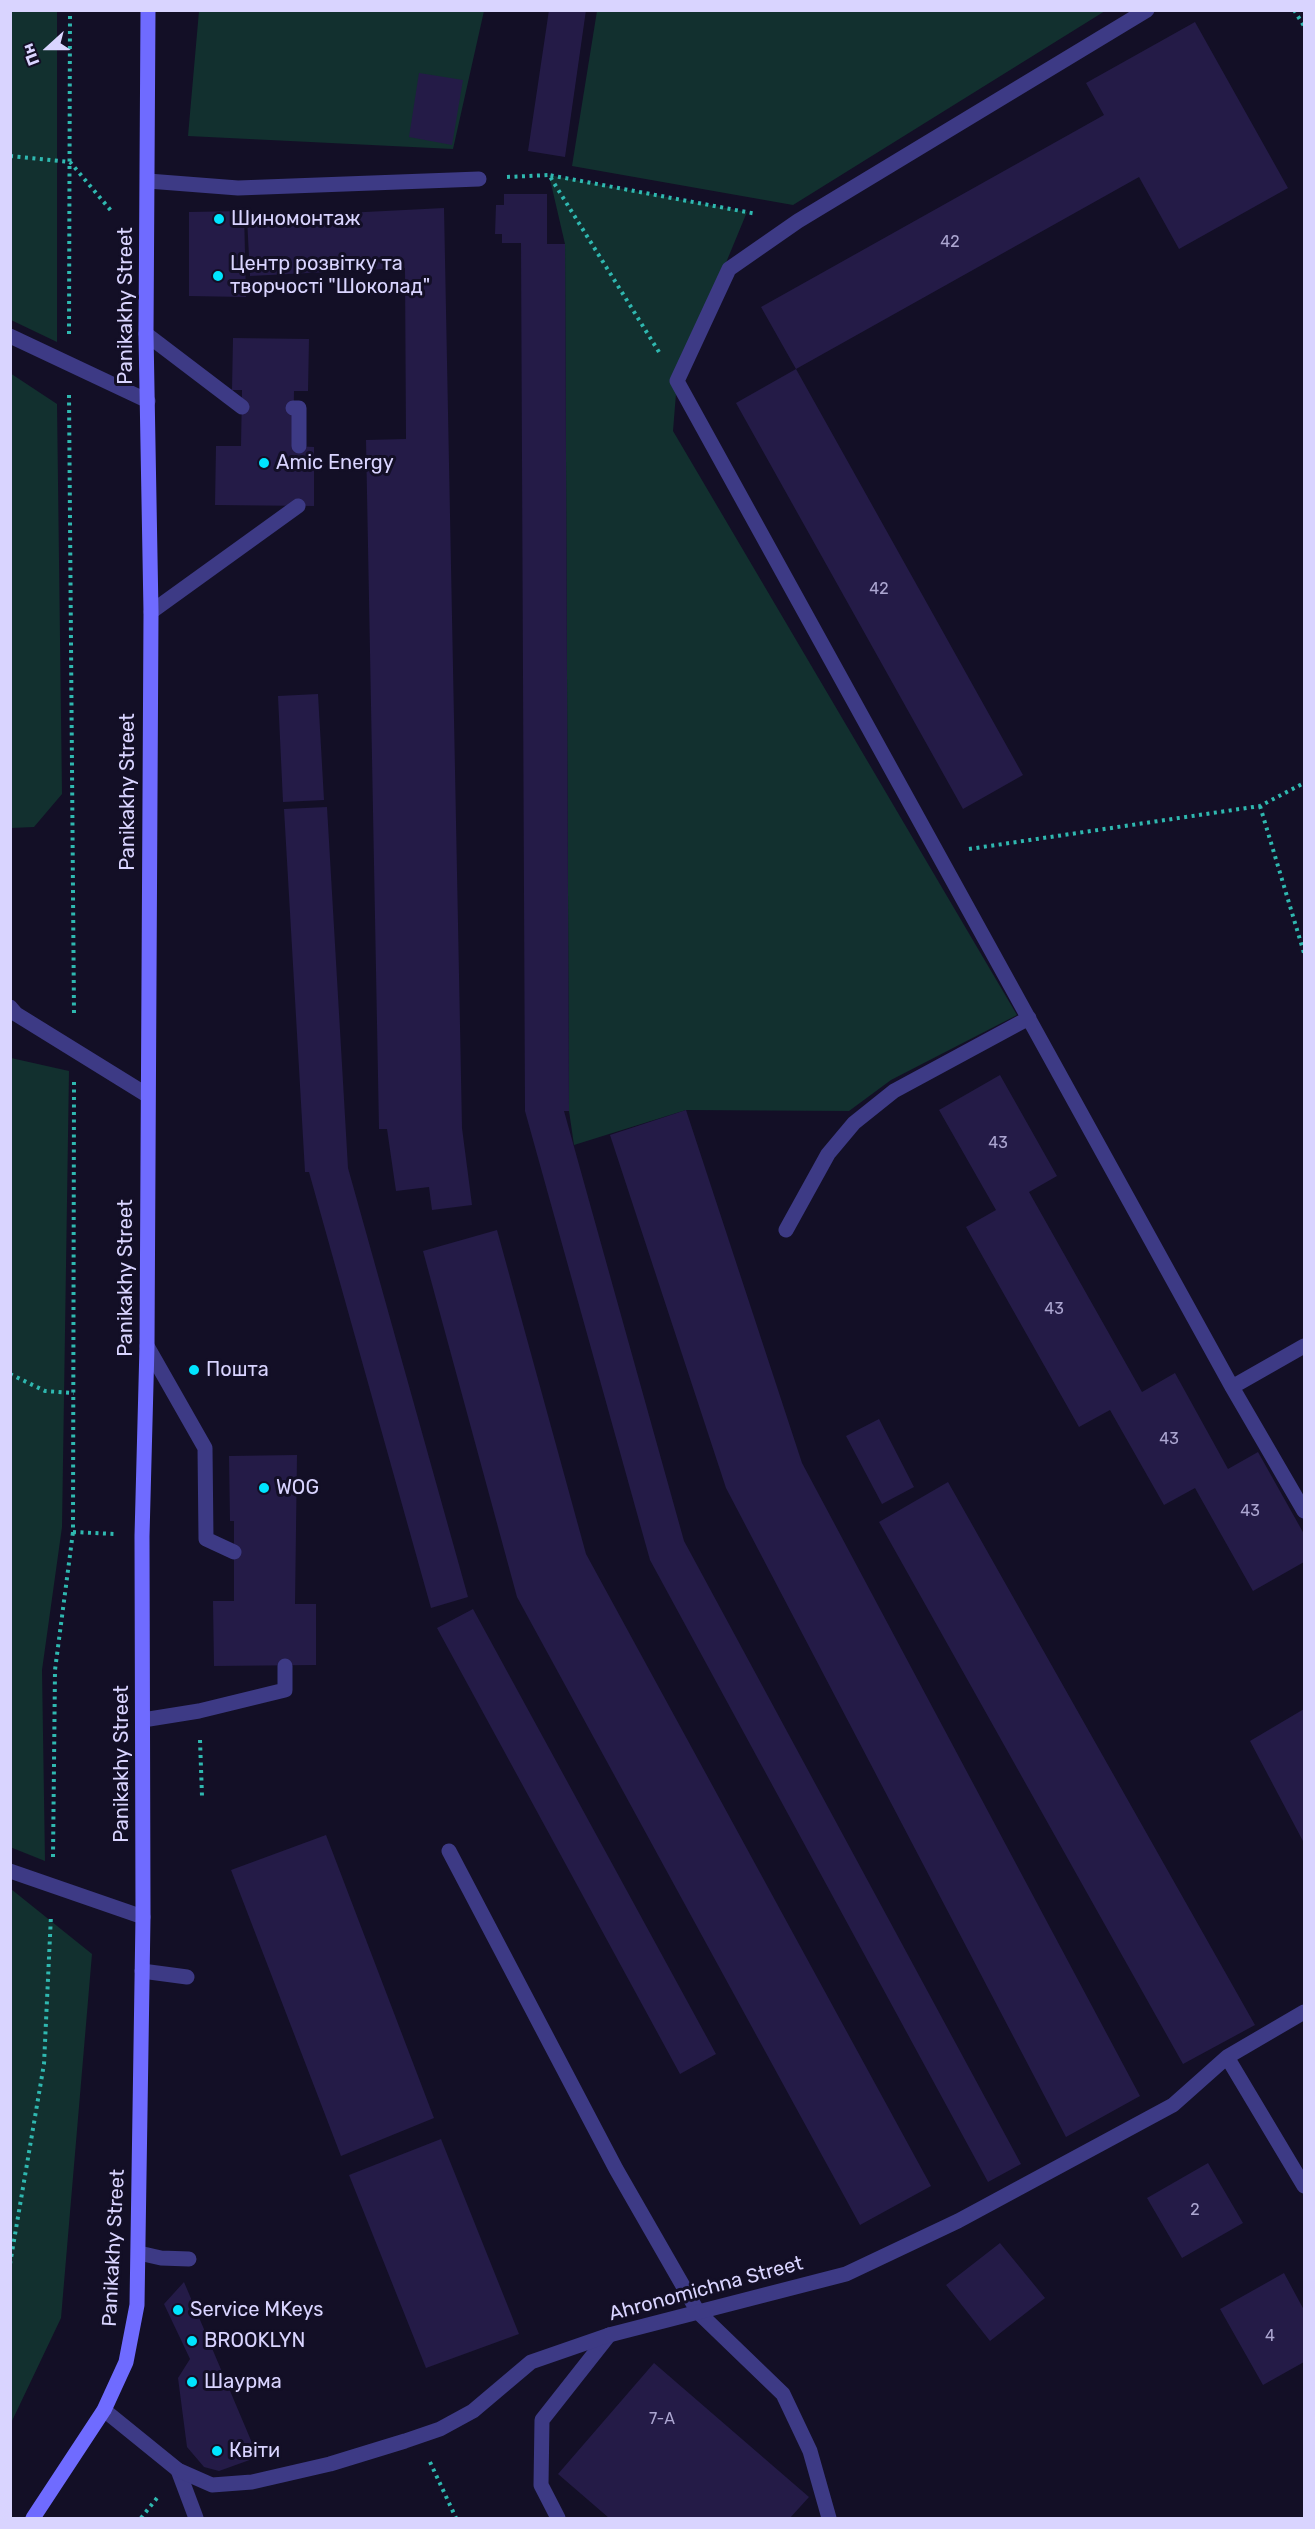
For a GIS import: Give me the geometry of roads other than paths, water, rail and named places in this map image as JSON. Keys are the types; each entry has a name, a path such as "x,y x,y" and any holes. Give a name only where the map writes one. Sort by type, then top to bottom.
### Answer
{"street":[{"name":"Panikakhy Street","path":"33,2518 104,2410 126,2362 137,2305 143,1917 142,1536 147,1346 151,612 146,334 148,10"},
{"path":"1147,10 798,221 729,269 677,381 1232,1387 1305,1511"},
{"path":"148,181 238,188 479,179"},
{"path":"146,334 242,406"},
{"path":"10,336 148,401"},
{"path":"293,408 299,408 299,446"},
{"path":"151,612 298,506"},
{"path":"12,1013 147,1095"},
{"path":"786,1230 828,1154 854,1123 894,1091 1029,1018"},
{"path":"147,1346 205,1448 206,1539 234,1552"},
{"path":"1232,1387 1305,1346"},
{"path":"142,1720 199,1711 285,1690 285,1666"},
{"path":"449,1851 616,2169 698,2312 783,2394 810,2451 826,2517"},
{"path":"10,1871 143,1917"},
{"path":"142,1971 187,1977"},
{"name":"Ahronomichna Street","path":"104,2410 178,2470 212,2485 252,2482 330,2464 418,2437 440,2429 472,2411 531,2362 609,2336 846,2274 958,2221 1173,2105 1227,2057 1305,2012"},
{"path":"1227,2057 1305,2186"},
{"path":"139,2253 161,2258 189,2259"},
{"path":"558,2518 541,2485 542,2421 609,2336"},
{"path":"178,2470 196,2518"}],"place":[{"name":"Шиномонтаж","path":"219,219"},
{"name":"Центр розвітку та творчості \"Шоколад\"","path":"218,276"},
{"name":"Amic Energy","path":"264,463"},
{"name":"Пошта","path":"194,1370"},
{"name":"WOG","path":"264,1488"},
{"name":"Service MKeys","path":"178,2310"},
{"name":"BROOKLYN","path":"192,2341"},
{"name":"Шаурма","path":"192,2382"},
{"name":"Квіти","path":"217,2451"}]}
